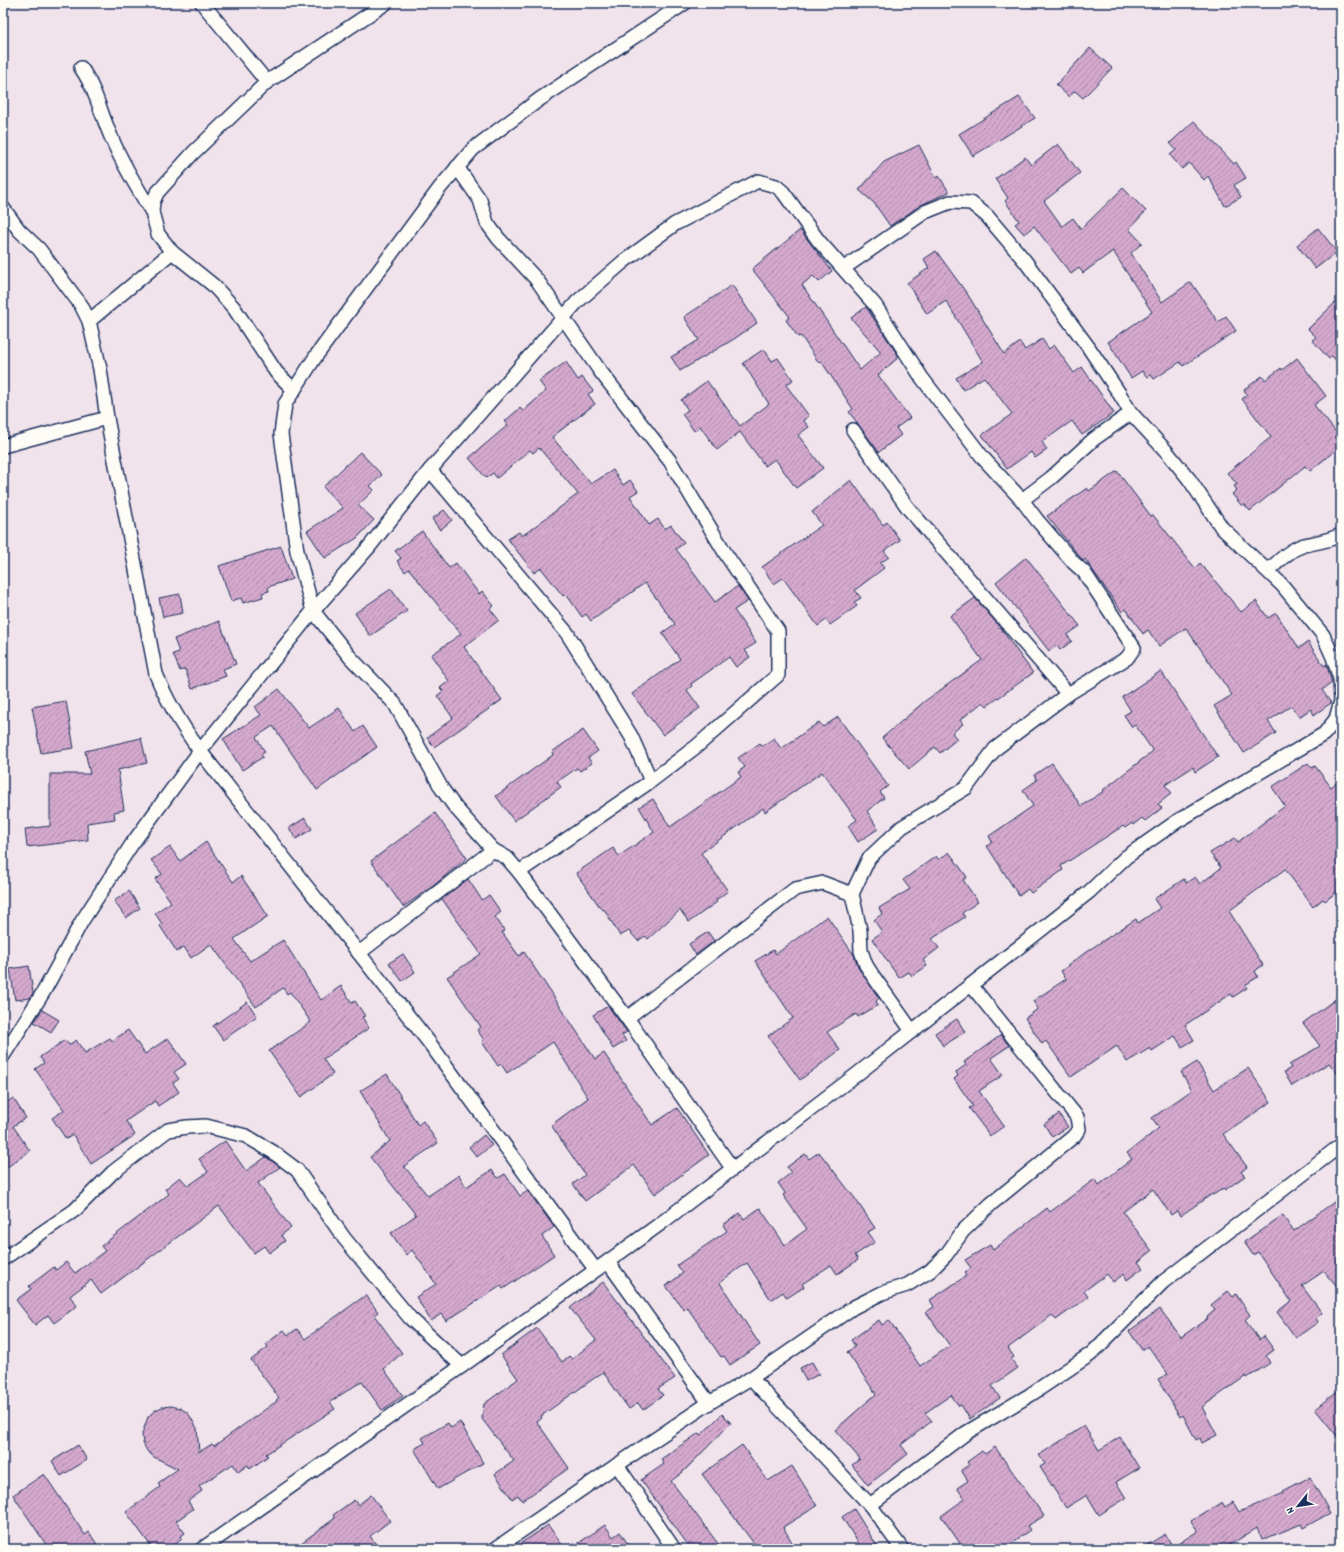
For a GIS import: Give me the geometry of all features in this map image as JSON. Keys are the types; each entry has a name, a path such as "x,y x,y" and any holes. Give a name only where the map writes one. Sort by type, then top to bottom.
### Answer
{"street":[{"path":"202,3 267,82"},
{"path":"152,212 156,193 193,153 267,82 386,3"},
{"path":"685,3 540,98 473,149 316,356 285,404 281,434 298,551 313,611 350,657 395,704 442,789 454,807 493,850 506,858 519,872 627,1018 732,1168"},
{"path":"81,68 88,77 98,100 111,138 131,179 152,212 158,234 172,252 213,285 234,308 276,372 294,390"},
{"path":"458,167 480,200 487,222 498,238 537,280 600,371 670,461 727,556 778,631 778,675 697,746 651,781 519,872"},
{"path":"3,1056 44,991 82,921 132,844 200,751 313,611 369,547 430,470 577,302 623,262 674,224 758,181 776,186 782,192 818,240 875,305 922,378 984,459 1022,500 1037,520 1084,572 1134,648 1127,658 1068,694 995,749 966,788 897,831 869,858 852,894 860,930 861,951 866,965 912,1031"},
{"path":"202,1549 462,1366 595,1269 608,1262 856,1075 1089,892 1126,857 1176,822 1324,734 1336,719 1341,701 1340,679 1323,635 1282,585 1222,528 1189,480 1167,452 1131,413 1111,380 1025,260 987,216 971,203 950,202 925,212 844,268"},
{"path":"3,208 19,230 39,249 81,305 89,321 100,369 107,418 156,674 180,725 428,1041 595,1269"},
{"path":"89,321 172,252"},
{"path":"1022,500 1051,478 1094,439 1131,413"},
{"path":"3,446 107,418"},
{"path":"853,430 908,508 1068,694"},
{"path":"430,470 567,633 631,736 651,781"},
{"path":"1268,572 1284,555 1303,546 1327,541 1341,535"},
{"path":"359,953 493,850"},
{"path":"627,1018 795,889 823,884 852,894"},
{"path":"495,1549 709,1403 751,1378 854,1306 908,1285 930,1271 946,1255 963,1231 991,1204 1074,1136 1079,1129 1077,1117 971,985"},
{"path":"3,1259 75,1210 113,1172 168,1130 206,1126 246,1136 273,1152 297,1170 344,1238 410,1318 462,1366"},
{"path":"870,1505 966,1433 1030,1395 1091,1354 1163,1282 1341,1145"},
{"path":"608,1262 709,1403"},
{"path":"751,1378 870,1505 902,1549"},
{"path":"617,1465 674,1549"}],"building":[{"path":"1090,48 1112,68 1083,98 1075,91 1069,97 1056,85"},
{"path":"1019,97 1035,118 973,156 959,134"},
{"path":"1194,121 1234,164 1236,162 1246,178 1234,185 1241,197 1225,206 1208,176 1204,180 1189,163 1182,169 1170,155 1176,150 1170,143"},
{"path":"1058,144 1080,173 1044,201 1062,226 1073,218 1081,229 1123,188 1146,211 1129,229 1142,243 1131,253 1162,302 1191,282 1218,322 1226,316 1236,331 1183,366 1180,362 1154,379 1151,375 1147,377 1142,371 1131,378 1108,342 1152,312 1113,251 1083,273 1079,268 1071,274 1034,226 1024,234 1015,224 1019,221 1005,201 1008,198 995,179 1025,157 1031,165"},
{"path":"919,145 936,178 939,176 949,192 921,205 890,226 874,203 859,190 884,162"},
{"path":"1318,228 1337,252 1315,269 1297,245"},
{"path":"800,230 832,271 819,282 813,276 802,285 860,370 881,352 851,318 866,307 899,357 878,375 910,418 896,428 901,435 879,452 849,412 853,409 821,361 819,363 801,336 798,337 786,320 790,317 752,269"},
{"path":"936,251 968,295 1004,354 1020,342 1025,350 1042,339 1049,349 1054,345 1074,373 1082,367 1114,413 1082,435 1072,421 1042,442 1047,450 1035,458 1031,452 1007,469 982,435 1012,414 984,377 963,390 956,378 983,362 946,301 927,314 907,283 929,268 924,259"},
{"path":"732,285 757,323 734,339 680,371 671,357 699,340 684,317"},
{"path":"1341,297 1341,366 1332,356 1329,359 1312,340 1316,337 1308,329"},
{"path":"764,349 772,361 778,358 793,380 786,385 809,416 803,420 809,427 798,435 823,468 796,488 775,459 765,466 740,432 717,450 700,426 694,431 682,414 688,410 681,400 707,381 740,426 769,404 743,363"},
{"path":"1297,358 1326,396 1314,405 1341,438 1341,446 1310,471 1305,466 1250,511 1244,504 1242,506 1232,494 1237,490 1234,486 1237,484 1227,473 1271,437 1242,399 1247,395 1244,390 1262,376 1265,380 1281,368 1282,370"},
{"path":"566,362 578,380 582,377 593,391 588,394 595,404 552,437 591,484 613,470 623,485 630,480 638,491 630,496 649,525 658,519 665,529 671,525 684,543 676,549 715,602 738,586 748,601 734,610 756,643 745,650 750,657 736,667 729,657 691,684 692,686 687,690 700,708 663,735 632,694 680,659 662,633 675,624 645,583 591,621 586,614 582,617 566,594 563,596 541,568 534,573 508,539 519,532 522,536 578,494 539,448 533,453 530,450 497,478 493,473 486,478 469,458 508,425 505,421 520,408 523,411 546,391 539,381"},
{"path":"360,452 382,475 370,486 374,490 358,505 374,520 357,538 325,558 307,531 343,508 323,487"},
{"path":"1117,471 1151,516 1153,515 1195,568 1200,563 1241,612 1256,601 1268,618 1276,613 1299,648 1308,642 1324,666 1326,664 1327,666 1332,683 1322,690 1331,703 1314,715 1311,709 1299,717 1291,706 1268,721 1276,733 1244,753 1214,706 1232,695 1186,628 1159,646 1148,630 1143,634 1126,609 1122,612 1085,559 1083,561 1047,516 1087,488 1089,491"},
{"path":"851,480 883,525 887,522 900,540 884,551 889,557 880,563 884,568 855,590 861,598 854,602 857,606 830,625 826,620 818,626 783,578 774,584 762,567 822,525 812,512"},
{"path":"444,510 452,520 440,530 432,519"},
{"path":"422,531 449,568 456,563 479,594 482,591 494,606 490,609 499,620 464,647 502,700 434,747 427,738 453,718 437,696 443,691 440,688 449,681 431,655 461,634 409,569 405,572 397,561 401,558 395,551"},
{"path":"281,546 292,579 268,587 269,591 262,593 263,597 243,603 241,598 231,601 219,566"},
{"path":"1026,557 1080,626 1067,635 1072,641 1060,650 1057,646 1049,651 996,582"},
{"path":"391,589 407,611 370,636 355,613"},
{"path":"180,594 183,613 163,617 159,598"},
{"path":"975,598 999,626 1033,673 987,706 983,702 960,720 963,724 952,733 957,739 940,753 935,747 909,769 882,738 925,701 982,660 950,616"},
{"path":"219,621 236,664 223,669 226,676 192,689 185,669 180,671 173,654 179,652 174,639"},
{"path":"1161,671 1218,757 1195,772 1193,767 1165,785 1172,793 1158,804 1162,808 1145,821 1142,818 1133,825 1132,823 1125,828 1123,826 1061,866 1063,870 1031,893 1028,889 1019,896 987,846 992,842 989,836 1033,806 1023,790 1037,780 1034,775 1052,763 1081,806 1104,791 1103,790 1153,751 1135,725 1132,727 1124,715 1131,711 1122,697"},
{"path":"279,689 309,728 339,708 355,732 363,726 377,747 317,790 273,726 256,737 265,752 261,755 263,757 242,770 223,739 261,715 255,707"},
{"path":"66,701 74,748 41,753 32,707"},
{"path":"838,717 888,786 880,792 884,798 867,811 878,829 858,842 848,826 857,820 822,772 765,812 763,808 701,853 728,891 716,900 717,902 689,922 680,910 648,939 645,936 638,941 629,931 620,936 604,909 602,910 576,873 613,848 619,856 654,832 639,807 653,799 670,827 741,777 738,772 745,767 738,758 760,743 762,746 774,738 781,749 819,722 823,727"},
{"path":"583,730 598,751 588,758 592,763 580,771 577,768 557,782 561,787 514,821 496,796 553,755 552,752"},
{"path":"141,738 147,763 118,770 124,810 114,812 115,819 87,823 88,840 27,847 25,829 50,826 50,774 90,774 85,751"},
{"path":"1308,763 1312,768 1315,766 1331,787 1341,779 1341,889 1325,901 1323,899 1313,907 1285,869 1229,911 1263,965 1255,971 1258,977 1245,985 1247,988 1233,997 1231,994 1185,1025 1194,1040 1182,1047 1175,1036 1152,1051 1150,1048 1127,1062 1117,1046 1071,1077 1046,1041 1042,1044 1025,1018 1038,1009 1033,1001 1066,979 1061,971 1086,952 1136,919 1138,923 1160,908 1154,899 1184,879 1186,883 1195,877 1200,884 1221,868 1210,853 1235,838 1238,842 1285,806 1272,787"},
{"path":"435,813 467,858 433,886 403,907 371,861"},
{"path":"305,818 312,829 296,839 289,828"},
{"path":"206,842 233,882 241,876 268,916 234,939 250,961 283,940 321,1000 341,986 352,1003 355,1001 365,1016 362,1017 369,1028 323,1059 333,1074 301,1097 269,1051 311,1022 290,992 287,994 283,988 256,1007 211,944 191,958 184,947 177,952 160,926 162,924 155,913 171,902 155,879 162,874 151,860 170,847 180,861"},
{"path":"949,852 967,877 963,880 978,902 962,913 965,917 932,939 939,948 923,960 927,966 912,976 909,972 899,978 872,939 882,932 874,920 882,914 879,908 910,889 903,880 936,856 939,860"},
{"path":"468,879 482,900 489,895 501,912 495,917 505,931 502,932 519,956 524,952 595,1059 604,1053 652,1125 677,1108 709,1155 655,1194 634,1165 585,1201 573,1184 585,1175 551,1125 588,1098 553,1042 507,1073 501,1064 498,1066 482,1042 484,1040 477,1030 481,1027 447,977 481,954 442,899"},
{"path":"129,891 140,908 126,918 114,901"},
{"path":"827,916 854,955 859,969 879,998 876,1001 878,1005 858,1017 856,1014 827,1032 840,1050 800,1080 768,1036 793,1018 755,961 773,950 776,954"},
{"path":"708,932 714,941 696,955 689,944"},
{"path":"403,954 415,972 402,981 389,963"},
{"path":"29,966 33,993 30,998 15,1000 10,969"},
{"path":"1341,995 1341,1078 1329,1063 1292,1086 1284,1072 1291,1068 1289,1065 1320,1046 1303,1023"},
{"path":"247,1002 257,1016 223,1040 213,1026"},
{"path":"608,1006 627,1032 622,1035 626,1041 613,1049 593,1015"},
{"path":"42,1010 59,1020 51,1032 34,1022"},
{"path":"957,1019 965,1032 943,1046 935,1033"},
{"path":"128,1030 145,1054 168,1038 186,1064 174,1072 179,1079 173,1083 179,1092 158,1106 155,1101 126,1121 135,1135 91,1164 73,1135 66,1139 52,1118 64,1110 35,1069 44,1063 40,1057 65,1040 69,1045 76,1040 85,1053 110,1038 112,1041"},
{"path":"1001,1035 1009,1046 991,1058 1003,1075 979,1091 1004,1126 990,1136 969,1108 973,1106 954,1079 958,1076 956,1072 966,1065 964,1062"},
{"path":"1197,1062 1214,1090 1248,1068 1271,1102 1223,1134 1247,1167 1241,1172 1245,1176 1225,1190 1224,1188 1213,1195 1212,1194 1180,1216 1177,1211 1171,1215 1153,1189 1123,1212 1152,1251 1138,1262 1143,1268 1127,1280 1124,1274 1113,1282 1107,1274 1084,1291 1088,1297 1056,1320 1052,1315 1008,1348 1014,1357 1011,1359 1018,1368 992,1386 1000,1398 970,1419 961,1405 959,1406 951,1395 925,1413 932,1421 901,1445 908,1454 868,1485 852,1465 860,1459 835,1430 876,1394 847,1352 855,1346 851,1340 879,1320 882,1325 889,1320 920,1366 950,1346 926,1312 934,1307 930,1300 966,1276 964,1273 971,1268 965,1260 990,1245 993,1250 1047,1208 1050,1212 1095,1179 1099,1185 1132,1159 1127,1153 1159,1128 1152,1118 1192,1090 1181,1072"},
{"path":"387,1074 418,1125 423,1121 438,1143 404,1166 428,1196 459,1175 466,1187 492,1170 498,1178 505,1174 520,1196 528,1191 554,1227 542,1236 554,1255 503,1289 501,1286 446,1321 441,1314 431,1321 416,1297 436,1284 412,1250 406,1255 391,1233 416,1215 370,1157 390,1141 360,1091"},
{"path":"13,1098 26,1118 13,1126 30,1151 3,1170 3,1105"},
{"path":"1059,1114 1068,1127 1052,1137 1044,1124"},
{"path":"484,1135 492,1145 477,1157 469,1147"},
{"path":"225,1141 246,1171 266,1157 280,1167 258,1183 291,1228 281,1235 285,1241 269,1253 264,1246 254,1253 219,1206 101,1294 91,1280 70,1296 77,1306 54,1323 48,1315 35,1325 16,1300 31,1289 29,1286 54,1267 56,1270 66,1262 75,1273 105,1251 101,1246 169,1194 165,1189 180,1177 188,1186 208,1172 199,1159"},
{"path":"819,1152 854,1197 875,1228 868,1232 875,1242 855,1255 858,1260 837,1274 831,1265 802,1284 804,1287 787,1298 783,1292 771,1300 747,1263 724,1279 720,1283 760,1345 730,1365 724,1356 721,1357 687,1307 684,1310 666,1286 683,1273 677,1265 727,1231 723,1225 740,1213 744,1219 760,1208 785,1245 807,1229 783,1195 785,1193 778,1183 791,1173 787,1167 805,1154 809,1159"},
{"path":"1341,1197 1341,1291 1324,1271 1302,1286 1322,1313 1316,1318 1318,1322 1296,1338 1277,1312 1291,1301 1258,1252 1253,1255 1244,1242 1283,1215 1294,1231"},
{"path":"603,1282 675,1378 658,1389 663,1395 643,1410 638,1403 629,1409 603,1372 541,1416 542,1418 537,1422 569,1468 522,1501 518,1495 512,1499 495,1474 514,1461 482,1419 484,1404 518,1379 501,1355 537,1328 562,1362 569,1356 572,1359 596,1340 570,1308"},
{"path":"1228,1291 1233,1297 1236,1294 1250,1315 1245,1320 1259,1340 1264,1336 1274,1350 1266,1356 1270,1363 1247,1378 1246,1376 1202,1407 1217,1435 1202,1443 1200,1438 1196,1440 1183,1415 1180,1417 1158,1379 1168,1374 1148,1346 1142,1350 1129,1331 1160,1309 1181,1337 1208,1318 1207,1317 1215,1310 1211,1305"},
{"path":"366,1295 378,1312 374,1315 402,1353 384,1369 403,1396 382,1410 362,1382 356,1385 330,1402 335,1409 266,1454 268,1456 250,1469 248,1465 238,1472 233,1464 199,1486 202,1491 188,1501 193,1509 176,1521 185,1533 180,1537 182,1539 169,1549 153,1549 126,1512 160,1487 158,1483 178,1469 154,1457 147,1451 143,1443 142,1434 148,1417 154,1411 162,1407 171,1406 180,1408 188,1413 197,1428 199,1452 212,1444 214,1446 277,1401 276,1400 279,1398 251,1360 268,1347 266,1344 284,1330 288,1335 297,1329 305,1339"},
{"path":"812,1362 819,1374 806,1381 800,1368"},
{"path":"1341,1388 1341,1441 1315,1409"},
{"path":"722,1414 731,1423 683,1472 671,1481 722,1549 691,1549 641,1480 664,1464 661,1459 699,1433 701,1435"},
{"path":"460,1422 483,1463 438,1489 414,1449 425,1443 422,1438 448,1423 451,1428"},
{"path":"1084,1426 1099,1450 1120,1437 1139,1468 1116,1482 1126,1498 1099,1515 1087,1495 1066,1508 1040,1467 1045,1464 1039,1455"},
{"path":"78,1445 87,1460 61,1476 52,1461"},
{"path":"742,1445 768,1481 792,1466 817,1506 783,1527 796,1549 758,1549 702,1474"},
{"path":"995,1447 1044,1516 1027,1526 1030,1530 1003,1549 964,1549 941,1516 965,1499 957,1488 968,1481 961,1470 969,1465 967,1462 982,1451 985,1454"},
{"path":"44,1474 85,1535 89,1532 100,1549 49,1549 13,1495"},
{"path":"1310,1477 1330,1513 1303,1528 1301,1524 1262,1540 1257,1528 1223,1549 1141,1549 1165,1534 1173,1547 1198,1531 1191,1521 1222,1502 1225,1507 1233,1502 1239,1512 1284,1493 1283,1491"},
{"path":"371,1495 390,1521 370,1536 379,1549 293,1549 335,1518 333,1515 354,1500 358,1505"},
{"path":"854,1509 879,1549 862,1549 842,1517"},
{"path":"548,1525 565,1549 512,1549 541,1530"},
{"path":"605,1525 613,1537 620,1532 631,1549 570,1549"}]}
